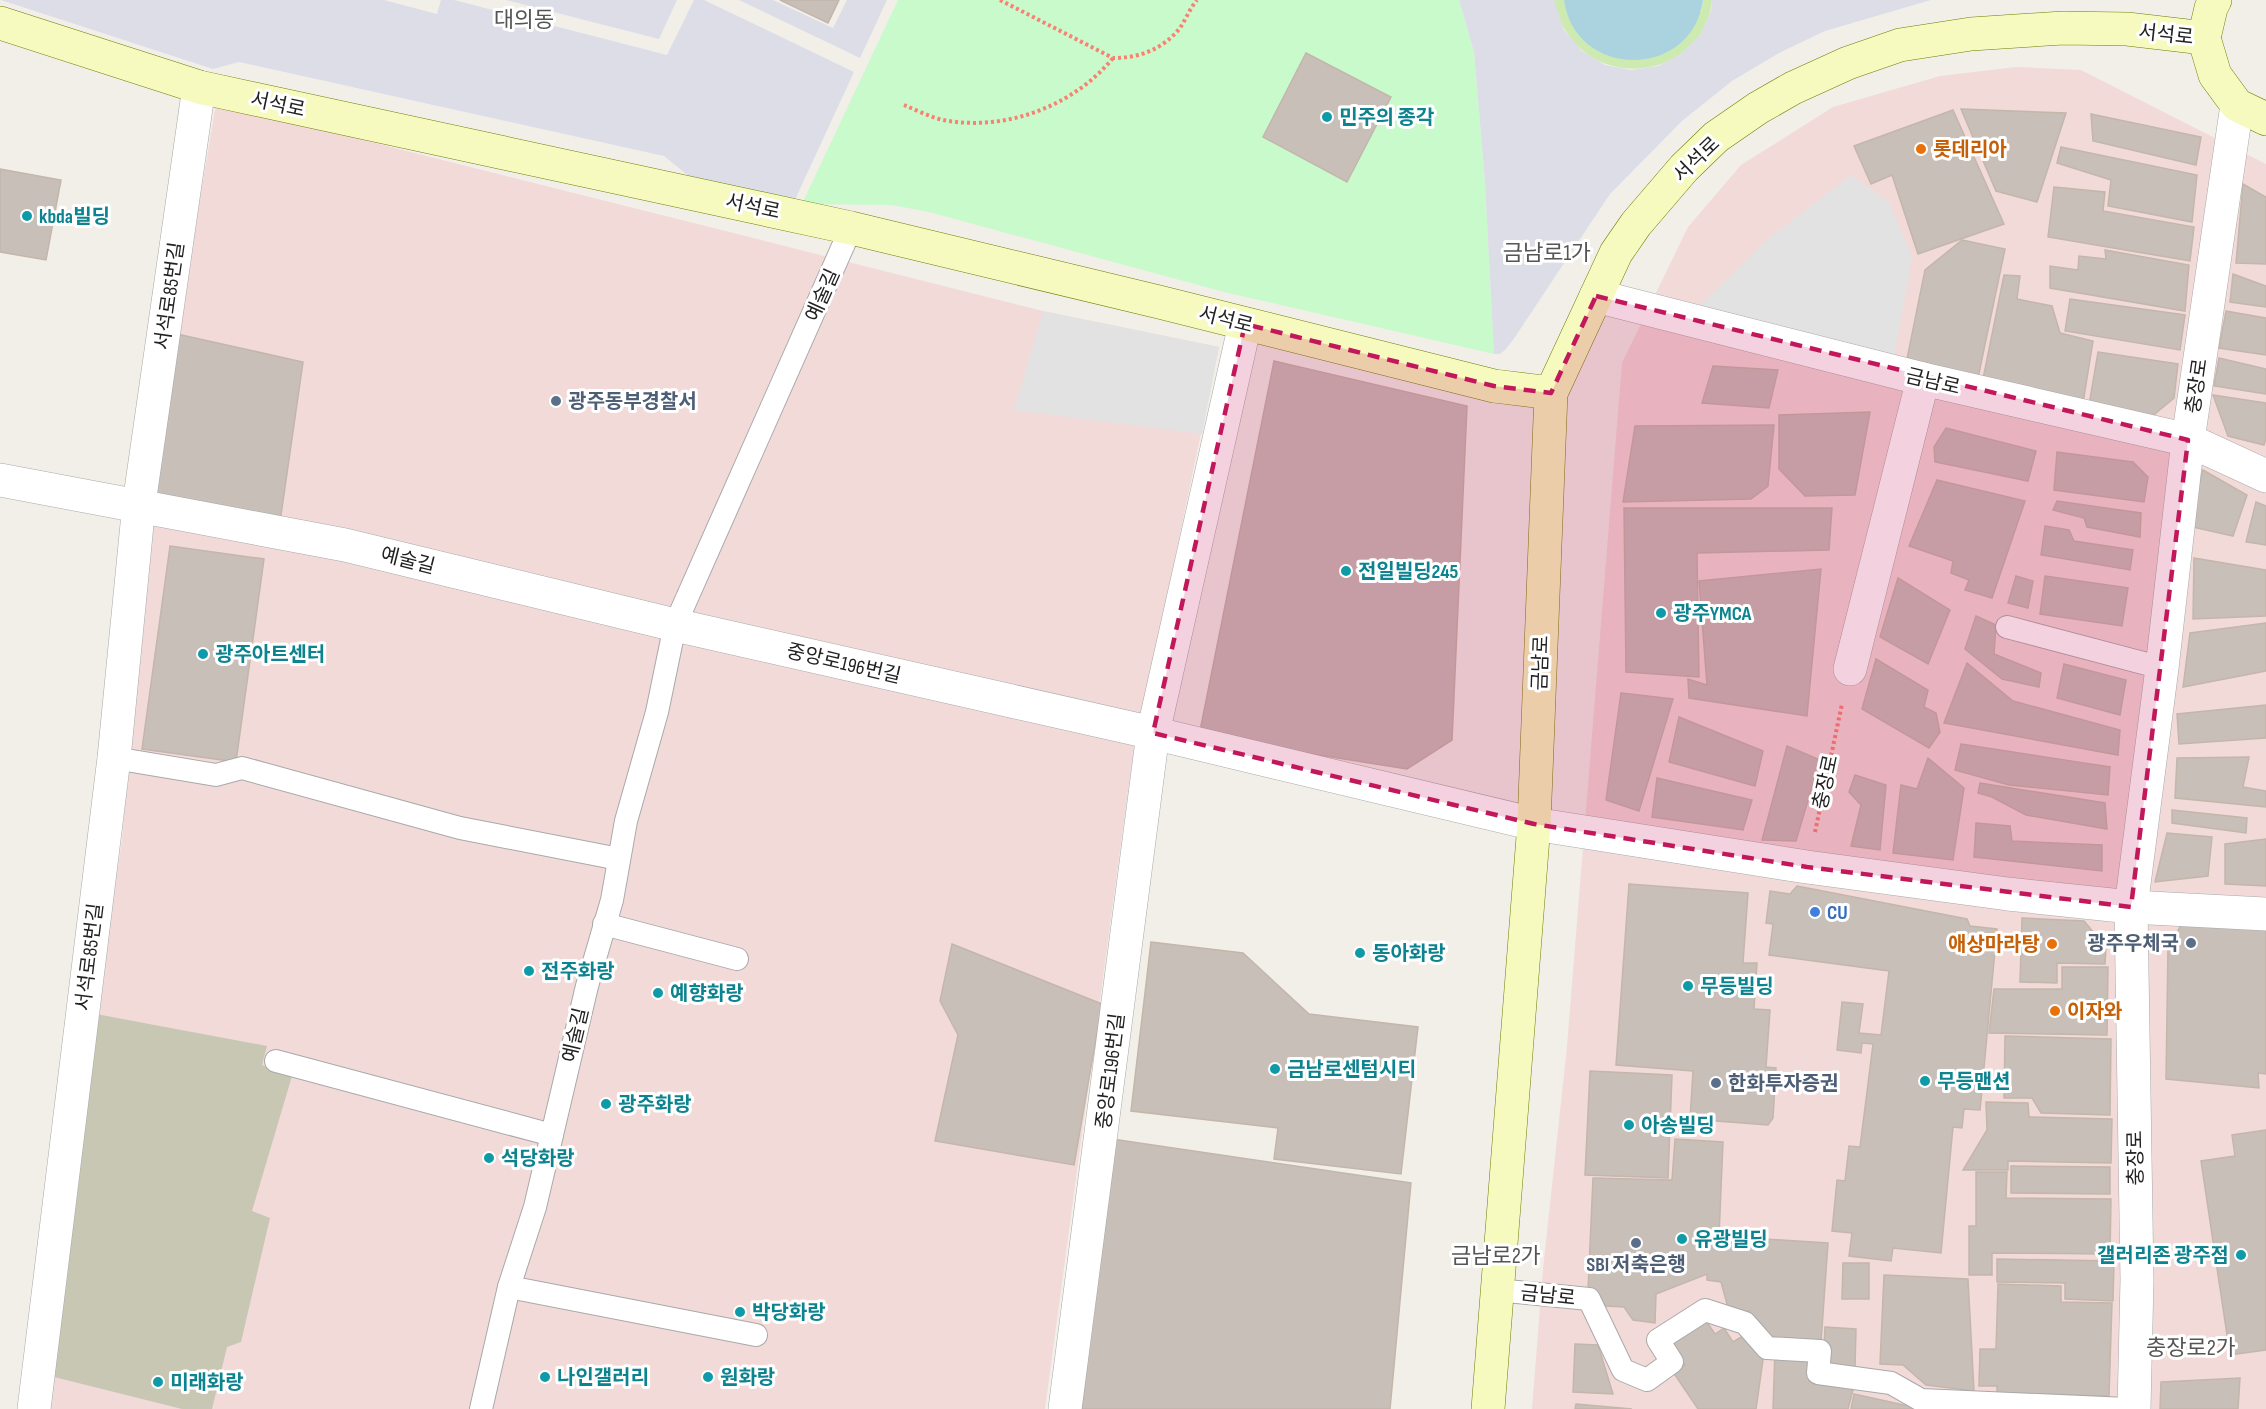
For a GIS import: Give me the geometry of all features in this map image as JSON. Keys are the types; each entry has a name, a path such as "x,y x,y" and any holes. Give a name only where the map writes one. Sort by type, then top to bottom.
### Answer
{"street":[{"path":"2204,38 2215,0"},
{"name":"서석로","path":"0,22 199,87 851,228 1494,386 1551,393 1616,253 1636,224 1684,168 1716,137 1758,108 1848,63 1900,45 1971,34 2073,28 2127,29 2204,38 2215,75 2237,105 2266,119"},
{"name":"서석로85번길","path":"34,1409 114,758 139,504 199,87"},
{"name":"충장로","path":"2134,1409 2137,1280 2131,908 2163,668 2188,440 2237,105"},
{"name":"금남로","path":"1596,296 1923,379 2188,440 2266,476"},
{"name":"중앙로196번길","path":"1065,1409 1154,733 1245,324"},
{"path":"1850,669 1923,379"},
{"name":"금남로","path":"1488,1409 1534,825 1551,393"},
{"path":"0,480 139,504"},
{"name":"예술길","path":"139,504 345,545 675,625"},
{"name":"중앙로196번길","path":"675,625 1154,733"},
{"path":"1154,733 1534,825 1807,867 2008,894 2131,908 2266,914"}],"lane":[{"name":"예술길","path":"481,1409 509,1287 535,1207 587,986 612,900 627,821 657,711 675,625 851,228"},
{"path":"2007,627 2163,668"},
{"path":"114,758 216,775 242,768 460,828 619,859"},
{"path":"604,924 736,959"},
{"path":"276,1061 552,1136"},
{"path":"509,1287 756,1335"},
{"name":"금남로","path":"1497,1290 1589,1299 1623,1370 1647,1380 1672,1362 1658,1340 1705,1310 1745,1323 1767,1348 1820,1351 1818,1373 1891,1383 1921,1400 2127,1409"}],"path":[{"path":"1000,0 1113,58 1129,58 1147,53 1165,43 1181,27 1197,0"},
{"path":"904,105 942,120 974,123 1008,121 1033,113 1081,88 1101,73 1113,58"},
{"name":"충장로","path":"1807,867 1850,669"}],"highlighted area":[{"path":"1596,296 2188,440 2131,907 1807,867 1534,824 1153,733 1245,324 1494,386 1551,393"}],"shaded area":[{"path":"1,0 384,0 437,14 441,0 454,0 667,55 694,0 704,0 854,72 793,204 690,177 664,156 239,62 213,69"},
{"path":"506,0 677,0 659,39"},
{"path":"739,0 773,0 833,28 847,0 887,0 860,58"},
{"path":"1459,0 1554,0 1564,30 1582,51 1605,65 1631,70 1658,66 1681,54 1700,35 1711,11 1712,0 1931,0 1825,31 1779,53 1732,81 1682,121 1610,194 1513,340 1500,354 1494,354 1485,182 1474,52"},
{"path":"2016,67 2081,70 2266,164 2266,1409 1532,1409 1543,1269 1567,1046 1622,363 1688,227 1741,165 1833,107 1940,76"},
{"path":"216,103 1043,311 1219,347 1131,769 1045,1409 47,1409 96,1014 122,840 150,499"},
{"path":"1851,175 1889,202 1912,257 1894,357 1695,310 1769,238"},
{"path":"1043,311 1219,347 1202,434 1014,410"},
{"path":"96,1014 267,1046 262,1065 292,1076 252,1211 270,1218 241,1342 227,1347 212,1409 182,1409 50,1376"}],"green space":[{"path":"898,0 1459,0 1474,52 1485,182 1494,354 1224,292 929,212 892,205 802,204"},
{"path":"1554,0 1564,0 1573,25 1701,12 1703,0 1712,0 1706,24 1694,43 1677,57 1656,66 1634,69 1612,66 1591,57 1566,32 1558,17"}],"water":[{"path":"1564,0 1703,0 1694,26 1678,45 1657,56 1634,60 1610,56 1589,45 1573,26"}],"building":[{"path":"780,0 839,0 828,23"},
{"name":"민주의 종각","path":"1306,53 1391,97 1347,182 1263,137"},
{"path":"1961,109 2066,113 2037,202 1996,191"},
{"path":"1953,110 2004,224 1918,254 1892,175 1871,184 1854,146"},
{"path":"2091,114 2201,137 2196,165 2093,141"},
{"path":"2061,147 2197,175 2192,222 2108,206 2111,180 2057,163"},
{"name":"kbda빌딩","path":"0,169 61,180 46,260 0,252"},
{"path":"2243,184 2266,197 2266,264 2236,263"},
{"path":"2054,187 2105,192 2103,211 2194,227 2190,261 2048,237"},
{"path":"1962,240 2005,249 1978,378 1907,359 1925,270"},
{"path":"2105,250 2189,265 2185,311 2050,288 2050,266 2078,270 2079,256 2106,259"},
{"path":"2233,274 2266,286 2266,307 2230,302"},
{"path":"2004,275 2020,276 2017,299 2052,306 2060,333 2093,341 2083,403 1983,379"},
{"path":"2070,299 2185,315 2180,350 2065,331"},
{"path":"2226,311 2266,318 2266,355 2219,348"},
{"path":"177,334 303,362 280,522 150,499"},
{"path":"2098,352 2178,364 2174,398 2150,418 2089,405"},
{"path":"2219,358 2266,369 2266,394 2214,386"},
{"name":"전일빌딩245","path":"1274,361 1467,406 1452,740 1407,769 1199,736"},
{"path":"1713,366 1778,370 1769,408 1702,403"},
{"path":"2213,395 2266,403 2264,445 2228,436"},
{"path":"1870,412 1855,495 1805,496 1779,469 1779,415"},
{"path":"1774,425 1768,486 1751,499 1623,502 1635,426"},
{"path":"1946,428 2036,451 2028,481 1935,462 1934,447"},
{"path":"2057,452 2133,462 2148,477 2144,502 2054,490"},
{"path":"2203,470 2247,495 2233,536 2188,526"},
{"path":"1937,480 2025,501 1992,598 1965,590 1969,580 1951,573 1953,561 1909,546"},
{"path":"2057,501 2141,513 2140,537 2087,527 2084,518 2053,510"},
{"path":"2256,502 2266,506 2266,545 2246,542"},
{"name":"광주YMCA","path":"1624,508 1832,508 1829,550 1697,553 1699,677 1626,672"},
{"path":"2045,526 2069,530 2074,541 2133,550 2130,570 2041,555"},
{"name":"광주아트센터","path":"170,546 264,559 236,762 142,749"},
{"path":"2194,558 2266,570 2266,616 2193,619"},
{"path":"1821,569 1807,716 1689,698 1688,679 1707,685 1699,581"},
{"path":"2016,576 2033,581 2028,608 2008,603"},
{"path":"2045,576 2128,588 2122,626 2040,614"},
{"path":"1898,578 1950,610 1928,664 1880,637"},
{"path":"1976,616 1996,625 1994,654 2041,673 2039,687 2002,679 1965,649"},
{"path":"2266,623 2266,671 2183,687 2190,633"},
{"path":"1876,659 1928,690 1924,707 1936,713 1940,732 1929,748 1862,709"},
{"path":"1967,663 2013,701 2120,730 2118,755 1944,723"},
{"path":"2064,664 2126,680 2120,715 2057,698"},
{"path":"1621,693 1673,699 1639,811 1606,800"},
{"path":"2266,705 2266,738 2179,744 2177,714"},
{"path":"1679,717 1763,751 1755,786 1669,762"},
{"path":"1961,744 2110,767 2108,795 2009,785 1955,770"},
{"path":"1787,746 1820,760 1796,841 1762,840"},
{"path":"2249,757 2243,787 2266,791 2266,807 2175,798 2177,758"},
{"path":"1928,758 1964,788 1953,860 1893,853 1901,785 1917,789"},
{"path":"1855,775 1886,785 1880,850 1851,846 1861,805 1849,792"},
{"path":"1657,778 1752,800 1743,830 1652,817"},
{"path":"1980,783 2105,803 2107,829 2026,815 1992,797 1978,793"},
{"path":"2172,810 2247,818 2246,833 2172,823"},
{"path":"1976,823 2010,826 2012,841 2102,845 2102,871 1974,857"},
{"path":"2167,833 2212,837 2208,876 2155,882"},
{"path":"2266,839 2266,886 2225,884 2225,844"},
{"name":"무등빌딩","path":"1629,884 1748,893 1743,963 1757,963 1754,1009 1770,1010 1766,1067 1776,1068 1773,1118 1768,1125 1690,1119 1693,1071 1616,1065"},
{"name":"무등맨션","path":"1797,886 1967,919 1970,926 1997,929 1980,1110 1964,1109 1962,1128 1953,1127 1941,1253 1893,1248 1891,1261 1849,1256 1852,1233 1832,1231 1837,1180 1845,1181 1849,1146 1860,1147 1873,1044 1862,1043 1861,1053 1837,1050 1842,1002 1863,1004 1859,1033 1881,1035 1889,971 1769,955 1773,924 1766,923 1770,891 1790,894"},
{"path":"2022,918 2084,921 2106,947 2105,964 2057,963 2057,983 2020,982"},
{"path":"2183,922 2266,923 2266,1074 2258,1073 2259,1088 2166,1079 2168,947"},
{"name":"금남로센텀시티","path":"1151,942 1243,953 1309,1014 1418,1027 1401,1174 1274,1159 1278,1128 1131,1111"},
{"path":"952,944 1102,1004 1074,1165 935,1141 958,1035 940,1001"},
{"path":"2062,967 2108,967 2107,1035 1989,1033 1994,989 2062,989"},
{"path":"2005,1036 2111,1039 2110,1115 2041,1113 2032,1098 2004,1098"},
{"name":"아송빌딩","path":"1590,1071 1672,1075 1668,1178 1585,1175"},
{"path":"1986,1102 2028,1103 2029,1117 2112,1119 2111,1163 2008,1161 2008,1170 1963,1170 1987,1130"},
{"name":"갤러리존 광주점","path":"2266,1130 2266,1350 2230,1355 2201,1161 2235,1156 2232,1135"},
{"path":"1112,1139 1411,1183 1390,1409 1082,1409"},
{"name":"유광빌딩","path":"1675,1139 1723,1142 1719,1236 1828,1243 1821,1342 1769,1340 1752,1322 1750,1311 1729,1311 1721,1282 1707,1280 1707,1274 1656,1294 1655,1323 1633,1320 1624,1307 1606,1306 1588,1290 1593,1178 1672,1180"},
{"path":"2011,1166 2110,1167 2110,1194 2011,1193"},
{"path":"1976,1172 2007,1172 2006,1198 2111,1199 2110,1254 1992,1253 1992,1275 1969,1275 1969,1226 1976,1226"},
{"path":"1997,1259 2114,1261 2113,1301 2065,1299 2065,1283 1997,1282"},
{"path":"1843,1263 1869,1263 1869,1299 1842,1299"},
{"path":"1884,1275 1968,1279 1974,1391 1926,1385 1903,1365 1880,1364"},
{"path":"1998,1284 2061,1286 2061,1302 2112,1303 2109,1396 1997,1393 1997,1386 1979,1386 1980,1349 1996,1349"},
{"path":"1704,1318 1715,1334 1724,1328 1733,1342 1746,1334 1763,1360 1756,1409 1698,1409 1673,1372 1685,1365 1669,1341"},
{"path":"1825,1327 1856,1329 1855,1368 1823,1367"},
{"path":"1575,1344 1598,1345 1613,1394 1573,1392"},
{"path":"1775,1350 1816,1355 1854,1386 1848,1409 1773,1409"},
{"path":"2240,1378 2238,1409 2160,1409 2161,1382"},
{"path":"1854,1394 1922,1409 1851,1409"},
{"path":"1576,1404 1632,1409 1575,1409"}],"place":[{"name":"민주의 종각","path":"1327,117"},
{"name":"롯데리아","path":"1921,149"},
{"name":"kbda빌딩","path":"27,216"},
{"name":"광주동부경찰서","path":"556,401"},
{"name":"전일빌딩245","path":"1346,571"},
{"name":"광주YMCA","path":"1661,613"},
{"name":"광주아트센터","path":"203,654"},
{"name":"CU","path":"1815,912"},
{"name":"광주우체국","path":"2191,943"},
{"name":"애상마라탕","path":"2052,944"},
{"name":"동아화랑","path":"1360,953"},
{"name":"전주화랑","path":"529,971"},
{"name":"무등빌딩","path":"1688,986"},
{"name":"예향화랑","path":"658,993"},
{"name":"이자와","path":"2055,1011"},
{"name":"금남로센텀시티","path":"1275,1069"},
{"name":"무등맨션","path":"1925,1081"},
{"name":"한화투자증권","path":"1716,1083"},
{"name":"광주화랑","path":"606,1104"},
{"name":"아송빌딩","path":"1629,1125"},
{"name":"석당화랑","path":"489,1158"},
{"name":"유광빌딩","path":"1682,1239"},
{"name":"SBI 저축은행","path":"1636,1243"},
{"name":"갤러리존 광주점","path":"2241,1255"},
{"name":"박당화랑","path":"740,1312"},
{"name":"나인갤러리","path":"545,1377"},
{"name":"원화랑","path":"708,1377"},
{"name":"미래화랑","path":"158,1382"}],"district":[{"name":"대의동","path":"524,19"},
{"name":"금남로1가","path":"1547,252"},
{"name":"금남로2가","path":"1496,1255"},
{"name":"충장로2가","path":"2191,1347"}]}
